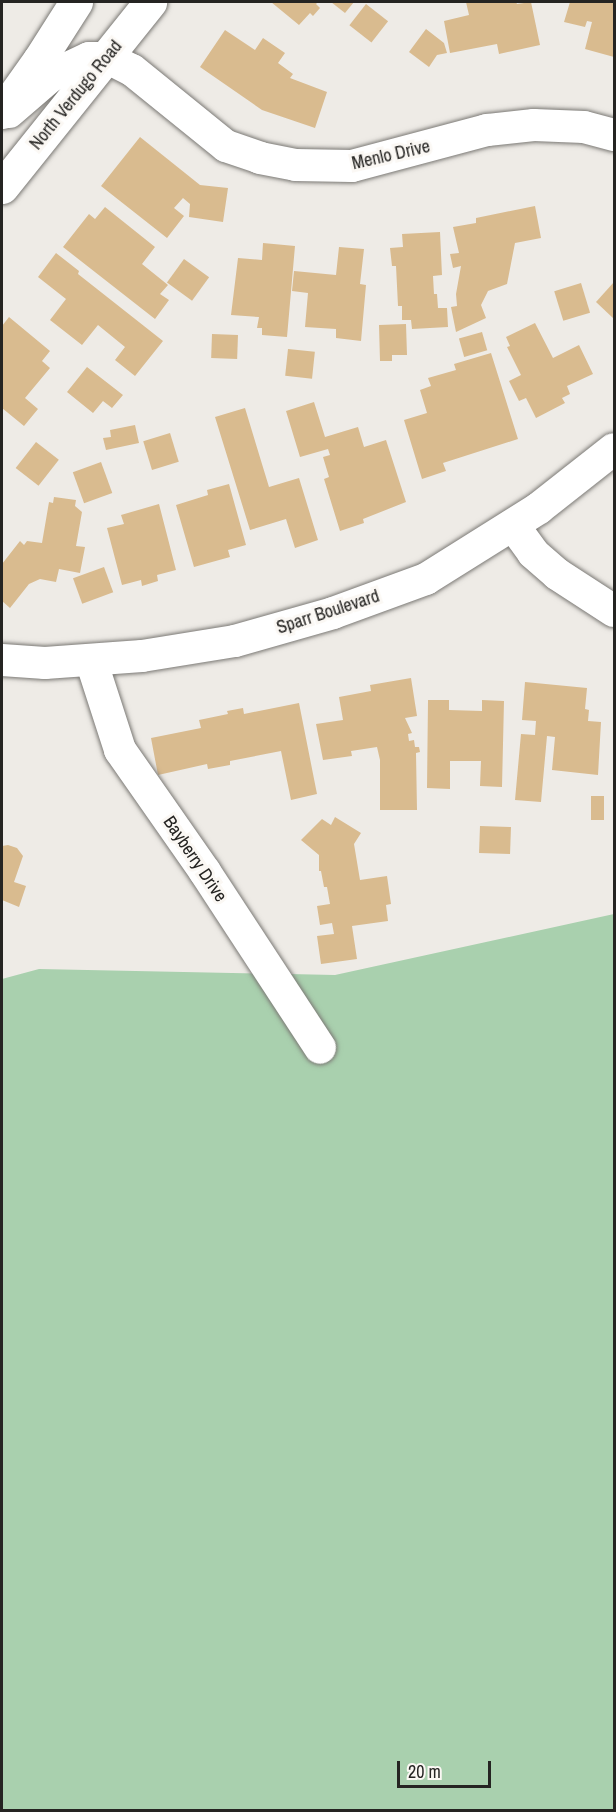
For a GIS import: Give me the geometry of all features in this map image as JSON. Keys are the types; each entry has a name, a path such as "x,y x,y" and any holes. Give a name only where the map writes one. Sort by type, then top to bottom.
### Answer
{"main road":[{"path":"2,112 76,2"},
{"name":"North Verdugo Road","path":"2,187 108,58 150,2"}],"street":[{"path":"2,118 51,76 89,58 108,58"},
{"name":"Menlo Drive","path":"108,58 132,70 226,146 260,158 295,165 352,166 487,130 534,125 584,127 615,135"},
{"name":"Sparr Boulevard","path":"2,660 45,663 142,656 235,641 333,613 426,579 513,525 575,482 615,449"},
{"path":"513,525 533,553 557,574 615,611"},
{"name":"Bayberry Drive","path":"91,660 120,750 205,872 320,1048"}],"green space":[{"path":"614,914 614,1810 2,1810 2,979 39,969 335,975"}],"building":[{"path":"271,2 318,2 316,4 320,8 313,16 310,13 299,25"},
{"path":"331,2 354,2 345,13"},
{"path":"466,2 516,2 517,4 531,2 540,45 499,54 497,44 450,53 444,21 469,15"},
{"path":"570,2 614,2 614,57 585,49 592,22 587,21 585,27 564,22"},
{"path":"366,4 388,21 371,43 349,25"},
{"path":"426,29 444,43 447,53 437,55 429,67 409,52"},
{"path":"225,30 255,50 263,38 285,53 278,63 293,74 290,78 327,92 315,128 262,110 200,67"},
{"path":"140,137 200,185 228,188 223,222 189,217 190,204 183,198 174,208 184,216 167,238 101,186"},
{"path":"535,206 541,238 515,243 507,284 488,291 481,305 486,318 456,332 451,307 457,306 456,294 461,266 453,268 450,254 459,253 453,227 476,223 476,218"},
{"path":"105,207 155,247 142,264 168,285 160,294 169,300 155,319 63,247 89,214 95,219"},
{"path":"440,232 442,275 433,276 434,294 437,294 438,308 447,308 448,327 412,329 411,320 402,320 402,306 398,306 396,266 392,266 390,248 403,247 402,234"},
{"path":"263,243 295,246 287,337 262,335 262,328 257,328 259,317 231,315 238,258 262,260"},
{"path":"339,247 364,249 360,284 366,285 361,341 336,338 336,329 305,327 308,293 292,291 294,271 336,275"},
{"path":"56,253 79,271 78,274 163,341 135,376 115,360 125,347 98,325 82,345 50,320 66,299 38,277"},
{"path":"184,259 209,277 192,301 167,282"},
{"path":"614,282 614,319 596,302"},
{"path":"581,283 590,313 563,321 554,291"},
{"path":"9,317 50,351 42,361 50,368 25,398 38,409 24,426 2,408 2,326"},
{"path":"535,323 553,358 579,345 593,374 567,386 570,394 562,398 565,403 536,418 526,398 519,401 509,381 521,375 507,347 510,346 506,337"},
{"path":"406,324 407,355 392,355 392,361 380,361 379,325"},
{"path":"482,332 487,350 464,357 459,339"},
{"path":"212,334 238,335 237,359 211,358"},
{"path":"288,349 315,352 312,379 285,376"},
{"path":"491,353 518,439 443,463 446,471 422,479 404,420 427,413 420,390 431,386 428,378 456,370 454,364"},
{"path":"87,367 123,395 112,408 103,401 93,413 67,392"},
{"path":"314,402 325,437 358,427 364,447 386,440 406,502 363,519 364,523 340,531 324,479 329,477 323,457 330,455 328,449 300,457 286,411"},
{"path":"245,408 269,487 299,478 318,540 295,548 286,519 250,530 215,417"},
{"path":"135,425 139,443 106,450 103,438 111,437 110,430"},
{"path":"170,433 179,462 152,470 143,441"},
{"path":"36,442 59,460 39,486 16,468"},
{"path":"101,462 112,493 84,503 73,472"},
{"path":"229,484 246,545 228,550 230,557 194,567 176,505 208,495 207,490"},
{"path":"54,497 76,500 75,506 82,512 76,546 85,547 80,573 59,569 56,582 40,579 29,584 10,608 2,601 2,564 20,541 24,545 27,541 42,543 49,502 53,503"},
{"path":"159,504 176,570 157,575 158,581 142,586 141,580 122,585 107,528 124,524 121,515"},
{"path":"104,567 113,592 82,604 73,578"},
{"path":"411,678 417,716 405,718 412,733 408,734 409,741 414,740 415,747 419,747 420,752 416,753 417,810 380,810 380,760 377,747 351,751 352,756 323,760 316,724 343,720 339,697 371,691 370,685"},
{"path":"525,682 587,688 585,709 589,710 588,721 601,722 598,775 552,770 555,737 547,736 541,802 515,800 521,734 535,735 536,721 522,720"},
{"path":"428,700 449,700 449,710 482,711 482,700 504,701 502,787 480,786 481,761 450,761 450,789 427,788"},
{"path":"299,703 317,794 291,800 281,751 230,761 230,765 208,769 207,764 158,775 151,738 201,728 199,720 228,714 227,711 243,708 244,714"},
{"path":"591,796 604,796 604,820 591,820"},
{"path":"335,817 361,833 354,844 360,880 387,876 391,904 386,905 388,921 352,926 357,959 321,964 317,936 334,934 332,923 320,925 317,906 330,904 327,887 324,887 321,871 319,871 319,855 301,840 322,819 331,825"},
{"path":"480,826 511,827 510,854 479,853"},
{"path":"2,846 17,848 23,856 14,882 26,886 19,907 2,900"}]}
